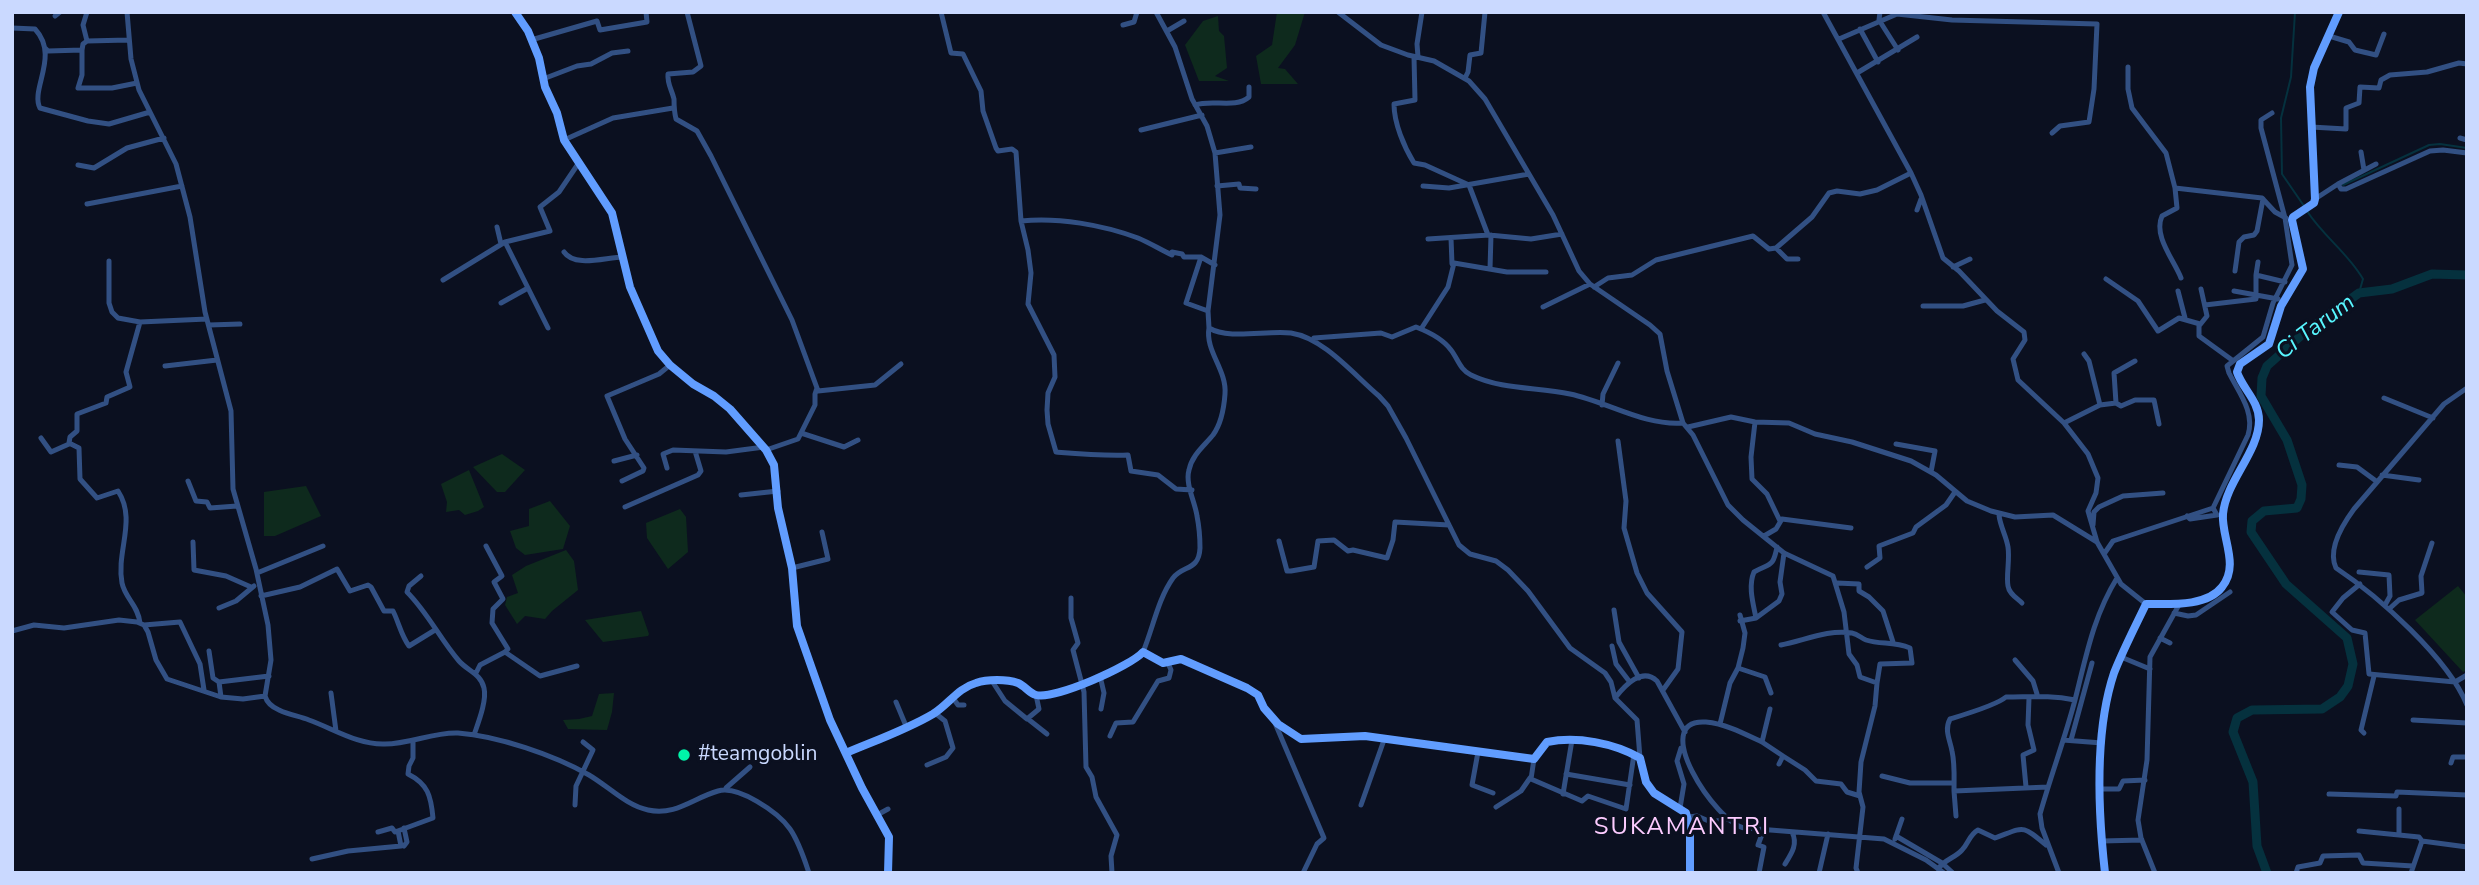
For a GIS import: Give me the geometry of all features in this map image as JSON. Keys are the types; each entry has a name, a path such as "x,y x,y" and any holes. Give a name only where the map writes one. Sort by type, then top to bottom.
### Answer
{"street":[{"path":"87,12 83,26 87,41 82,50 82,75 78,88 112,88 137,83"},
{"path":"127,12 128,40 137,83 164,138 182,186 195,240 208,322 231,411 233,489 260,583 268,625 271,660 265,696 267,702 280,711 368,743 413,741 445,733 474,736 533,752 581,771 609,786 636,806 648,810 676,810 707,794 726,789 739,792 788,826 800,847 808,873"},
{"path":"515,12 531,40 564,140 609,206 638,309 659,351 670,365 730,409 765,449 776,469 780,519 792,568 797,626 816,685 890,842 888,873"},
{"path":"531,40 597,20 600,30 647,22 646,12"},
{"path":"687,12 701,66 693,72 668,74 667,84 673,97 676,119 697,131 711,156 792,320 818,391 874,385 901,364"},
{"path":"941,12 951,53 962,54 980,89 983,111 996,148 1000,151 1012,149 1016,152 1021,221 1031,274 1028,303 1054,355 1054,382 1048,393 1047,410 1056,452 1073,452 1082,456 1128,455 1131,471 1158,475 1176,489 1192,490"},
{"path":"1123,25 1134,22 1137,12"},
{"path":"846,753 935,713 966,686 992,681 1018,684 1036,695 1054,694 1082,685 1135,659 1143,652 1173,579 1197,561 1200,550 1198,518 1188,482 1189,469 1192,460 1216,430 1225,395 1224,378 1209,344 1208,311 1220,215 1215,153 1175,47 1156,12"},
{"path":"1338,12 1381,45 1434,61 1465,78 1485,99 1562,234 1575,264 1592,285 1660,334 1667,371 1686,425 1728,505 1784,553 1833,576 1844,612 1849,654 1860,675 1877,683"},
{"path":"1422,12 1417,44 1415,100 1394,104 1396,126 1401,131 1414,163 1425,165 1469,185 1490,235 1490,269"},
{"path":"1465,78 1469,55 1481,53 1485,12"},
{"path":"1823,12 1922,195 1940,254 2025,334 2025,340 2012,362 2018,380 2064,423 2088,454 2096,471 2097,486 2088,511 2097,542 2117,578 2125,588 2146,604 2180,603 2210,596 2225,583 2230,561 2222,524 2216,512"},
{"path":"1880,12 1879,20 1898,50"},
{"path":"2026,21 2027,12"},
{"path":"2314,201 2311,80 2339,12"},
{"path":"1839,39 1897,13 1952,20 2095,24 2099,27 2090,120 2086,124 2060,126 2052,133"},
{"path":"1167,31 1184,21"},
{"path":"12,29 35,29 45,48 45,69 37,104 40,108 108,124 150,112"},
{"path":"1860,29 1878,62"},
{"path":"2329,36 2350,42 2355,50 2376,55 2384,34"},
{"path":"1857,73 1917,37"},
{"path":"87,41 128,40"},
{"path":"45,48 48,51 82,50"},
{"path":"544,79 577,66 591,64 612,53 628,51"},
{"path":"2311,127 2335,126 2346,129 2346,108 2359,103 2360,87 2379,88 2381,81 2390,75 2427,72 2459,63 2467,64"},
{"path":"2128,67 2128,89 2132,108 2166,153 2175,188 2176,209 2162,216 2160,225 2165,247 2181,278"},
{"path":"1195,105 1207,102 1241,103 1248,97 1249,87"},
{"path":"564,140 613,118 673,108"},
{"path":"2232,360 2263,337 2298,267 2292,223 2261,128 2262,119 2272,113"},
{"path":"1141,130 1202,115"},
{"path":"78,165 94,169 127,148 164,138"},
{"path":"1215,153 1251,147"},
{"path":"2339,186 2430,151 2443,149 2467,153"},
{"path":"2361,152 2364,170"},
{"path":"443,280 503,243 550,232 540,207 559,192 578,164"},
{"path":"2290,217 2376,164"},
{"path":"1543,307 1608,278 1632,275 1656,260 1745,238 1759,239 1769,248 1776,248 1812,217 1829,193 1837,191 1860,194 1877,190 1911,173"},
{"path":"1423,186 1450,188 1528,174"},
{"path":"1217,186 1238,184 1240,188 1256,189"},
{"path":"86,204 182,186"},
{"path":"2175,188 2263,199 2275,212 2290,217"},
{"path":"1917,210 1922,202 1922,195"},
{"path":"2235,271 2239,242 2257,231 2263,199"},
{"path":"1021,221 1049,220 1098,228 1140,239 1172,255 1172,252 1184,257 1201,257 1214,265"},
{"path":"497,228 548,328"},
{"path":"1428,239 1490,235 1531,239 1562,234"},
{"path":"1421,329 1448,287 1452,264 1451,238"},
{"path":"1776,248 1787,259 1798,259"},
{"path":"564,252 568,257 578,260 623,257"},
{"path":"1201,257 1186,303 1208,311"},
{"path":"1953,267 1970,259"},
{"path":"109,261 108,293 112,312 122,320 240,324"},
{"path":"1452,264 1456,262 1512,272 1546,272"},
{"path":"2205,305 2255,299 2258,262"},
{"path":"2256,275 2290,284"},
{"path":"2106,279 2137,301 2158,331 2179,318 2200,324"},
{"path":"501,303 528,288"},
{"path":"2201,289 2207,318 2198,329 2201,339 2232,360"},
{"path":"2234,290 2280,300"},
{"path":"2178,291 2185,318"},
{"path":"1923,306 1963,306 1986,300"},
{"path":"69,444 70,437 77,431 77,415 106,403 108,397 130,387 126,372 139,322"},
{"path":"2232,369 2269,344 2272,322"},
{"path":"1209,328 1221,332 1287,333 1311,339 1379,333 1392,337 1412,328 1421,329 1447,344 1463,370 1472,376 1505,386 1572,395 1642,418 1686,425 1731,417 1755,422 1789,423 1815,434 1903,458 1931,472 1967,501 1999,514 2015,517 2053,515 2097,542"},
{"path":"1311,339 1388,406 1462,548 1470,554 1496,561 1528,591 1570,648 1608,676 1615,698 1637,720 1637,756 1626,809 1588,796 1582,802 1530,778"},
{"path":"2084,354 2089,361 2100,405"},
{"path":"166,366 217,360"},
{"path":"2216,512 2259,425 2259,414 2232,369 2232,360"},
{"path":"2116,403 2114,373 2135,361"},
{"path":"1602,405 1603,394 1618,363"},
{"path":"622,481 643,471 637,455 625,439 607,396 659,374 670,365"},
{"path":"1051,376 1055,369"},
{"path":"667,468 663,456 673,450 726,452 765,449 795,442 815,405 817,388"},
{"path":"2467,388 2444,404 2376,481 2343,524 2336,544 2334,566 2387,607 2455,682 2467,705"},
{"path":"2384,398 2433,418"},
{"path":"2064,423 2100,405 2116,403 2121,406 2135,400 2154,400 2159,424"},
{"path":"1755,422 1751,455 1752,479 1767,494 1780,521 1778,527 1765,536"},
{"path":"801,433 843,447 858,440"},
{"path":"41,438 51,452 69,444 79,448 81,481 97,498 118,491 125,504 127,522 122,544 122,582 139,611 142,624 150,636 156,660 167,679 221,697 243,699 265,696"},
{"path":"1618,441 1626,501 1625,530 1637,573 1647,593 1683,634 1678,669 1663,690"},
{"path":"1896,444 1935,451 1931,472"},
{"path":"625,507 698,475 701,471 695,451"},
{"path":"614,461 637,455"},
{"path":"2339,465 2357,467 2376,481"},
{"path":"2382,475 2419,480"},
{"path":"188,481 195,499 207,502 210,509 237,506"},
{"path":"741,495 778,491"},
{"path":"1867,567 1880,558 1879,546 1913,533 1915,527 1946,505 1955,492"},
{"path":"2092,528 2094,512 2099,507 2123,496 2163,493"},
{"path":"2105,554 2113,541 2187,516 2216,512"},
{"path":"1999,514 2000,526 2008,544 2008,586 2012,595 2022,603"},
{"path":"1780,521 1797,520 1814,525 1851,528"},
{"path":"1279,541 1287,571 1290,571 1314,567 1319,541 1334,540 1348,551 1387,558 1395,522 1449,525"},
{"path":"792,568 828,559 822,532"},
{"path":"193,542 194,570 226,576 251,587"},
{"path":"2387,607 2399,600 2423,593 2421,576 2432,543"},
{"path":"257,573 323,545"},
{"path":"476,673 480,665 505,652 507,646 494,629 491,618 494,607 503,600 494,582 502,576 486,546"},
{"path":"1756,618 1752,577 1755,572 1774,562 1777,547"},
{"path":"1720,724 1745,636 1740,618 1756,618 1776,605 1780,597 1784,553"},
{"path":"261,596 298,588 337,569 351,591 371,587 384,611 393,611 400,632 409,646 435,630"},
{"path":"2359,572 2389,575 2390,596 2387,607"},
{"path":"421,576 409,586 407,592 424,610 435,630 460,662 476,673 484,692 474,736"},
{"path":"2057,872 2039,819 2048,787 2067,740 2098,614 2117,578"},
{"path":"219,608 236,601 251,587 260,583"},
{"path":"1837,583 1858,584 1859,591 1870,597 1884,612 1893,642"},
{"path":"2360,584 2338,603 2332,612 2352,630 2365,633 2368,672 2374,676 2455,682 2467,675"},
{"path":"2174,613 2196,615 2230,592"},
{"path":"1071,598 1071,618 1078,643 1073,650 1082,685 1087,769 1092,777 1096,797 1117,835 1111,857 1112,873"},
{"path":"2155,873 2142,840 2138,820 2145,780 2150,657 2180,603"},
{"path":"2105,873 2101,789 2106,705 2112,694 2121,657 2146,604"},
{"path":"1614,610 1619,642 1639,678"},
{"path":"12,631 34,625 64,628 116,620 142,624 180,622 200,664 204,690"},
{"path":"1780,645 1846,632 1858,634 1866,640 1893,642 1910,648 1912,662 1889,665 1881,663 1875,706 1861,762 1860,796 1863,803 1856,868 1858,873"},
{"path":"2160,638 2170,643"},
{"path":"1612,646 1616,664 1628,683"},
{"path":"209,651 213,680 221,697"},
{"path":"505,652 540,676 577,666"},
{"path":"1143,652 1158,661 1168,663 1181,659 1247,688 1258,695 1275,721 1301,738 1363,736 1534,759"},
{"path":"2121,657 2149,669"},
{"path":"2015,660 2032,681 2037,694"},
{"path":"1110,737 1116,723 1133,722 1158,681 1169,678 1171,670 1168,663"},
{"path":"2085,673 2092,663"},
{"path":"1738,668 1765,677 1771,693"},
{"path":"213,680 268,676"},
{"path":"1100,676 1104,693 1101,709"},
{"path":"1615,698 1628,683 1652,676 1663,690 1685,732"},
{"path":"2364,733 2361,730 2374,676"},
{"path":"992,681 1005,701 1046,734"},
{"path":"331,693 336,731"},
{"path":"1956,816 1953,753 1947,735 1948,720 2002,701 2006,697 2029,698 2037,694 2078,700"},
{"path":"1028,719 1039,709 1036,695"},
{"path":"953,698 958,705 964,705"},
{"path":"2026,787 2023,755 2034,750 2028,725 2029,698"},
{"path":"896,702 906,726"},
{"path":"1762,741 1770,709"},
{"path":"927,765 946,757 953,746 944,720 935,713"},
{"path":"2413,720 2467,723"},
{"path":"1275,721 1324,838 1317,844 1303,873"},
{"path":"1680,808 1684,784 1677,761 1685,732 1698,722 1720,724 1762,741 1805,770 1816,781 1842,784 1847,792 1860,796"},
{"path":"1361,805 1384,740"},
{"path":"1563,794 1572,740"},
{"path":"1496,807 1521,791 1530,778 1534,759 1547,742 1572,740 1611,746 1637,756 1646,782 1654,793 1680,808 1688,817 1690,873"},
{"path":"2067,740 2102,743"},
{"path":"378,832 392,828 394,832 433,817 422,781 408,774 408,766 413,758 413,741"},
{"path":"575,806 576,786 593,750 583,742"},
{"path":"1681,748 1697,781 1728,819 1738,827 1895,839 1953,873"},
{"path":"1478,752 1471,784 1493,793"},
{"path":"1779,764 1783,756"},
{"path":"2451,763 2453,757 2467,757"},
{"path":"726,789 750,767"},
{"path":"1566,774 1630,785"},
{"path":"1882,776 1910,783 1954,783"},
{"path":"2101,789 2119,789 2123,781 2145,780"},
{"path":"1954,791 2048,787"},
{"path":"2329,794 2396,796 2397,792 2467,795"},
{"path":"877,815 888,809"},
{"path":"2399,809 2399,835"},
{"path":"1688,817 1697,816 1711,822 1728,819"},
{"path":"1895,839 1902,819"},
{"path":"1759,873 1764,847 1758,845 1764,829"},
{"path":"1941,867 1961,851 1972,834 1978,830 1995,838 2014,829 2027,829 2049,847"},
{"path":"401,830 407,842 404,846"},
{"path":"312,859 346,851 401,846 401,830"},
{"path":"2358,831 2419,836 2422,841"},
{"path":"1785,864 1796,842 1791,832"},
{"path":"1819,873 1828,834"},
{"path":"2102,841 2142,840"},
{"path":"2422,841 2467,847"},
{"path":"2296,873 2297,867 2319,863 2323,856 2359,855 2363,863 2412,869 2422,841"}],"green space":[{"path":"1277,12 1305,12 1295,45 1278,68 1285,69 1298,84 1261,84 1256,56 1272,45"},
{"path":"1218,16 1219,31 1224,36 1227,68 1215,76 1229,81 1199,81 1185,45 1203,21"},
{"path":"502,454 525,470 505,492 497,492 473,467"},
{"path":"469,470 484,507 465,515 459,510 446,512 447,502 441,484"},
{"path":"306,486 321,516 275,536 264,536 264,492"},
{"path":"550,501 570,526 563,549 525,555 516,548 510,531 529,526 529,509"},
{"path":"680,509 686,517 688,552 668,569 647,538 646,523"},
{"path":"566,550 574,561 578,590 545,619 525,616 517,624 505,605 507,597 518,593 512,575 526,566"},
{"path":"2458,586 2467,597 2467,670 2463,672 2415,620"},
{"path":"641,611 648,636 603,642 585,620"},
{"path":"614,693 607,730 568,729 563,720 592,716 599,694"}],"waterway":[{"path":"2295,12 2291,77 2281,118 2282,174 2304,206"},
{"path":"2343,185 2429,145 2467,148"},
{"path":"2307,211 2363,279 2359,293"},
{"name":"Ci Tarum","path":"2267,873 2257,846 2253,782 2233,732 2237,718 2252,710 2322,709 2340,697 2348,686 2353,664 2347,638 2286,584 2251,532 2252,521 2264,511 2297,508 2301,499 2302,485 2287,440 2261,396 2262,378 2267,366 2304,333 2359,293 2392,289 2432,274 2467,275"}],"place":[{"name":"#teamgoblin","path":"684,755"}],"district":[{"name":"SUKAMANTRI","path":"1682,828"}]}
